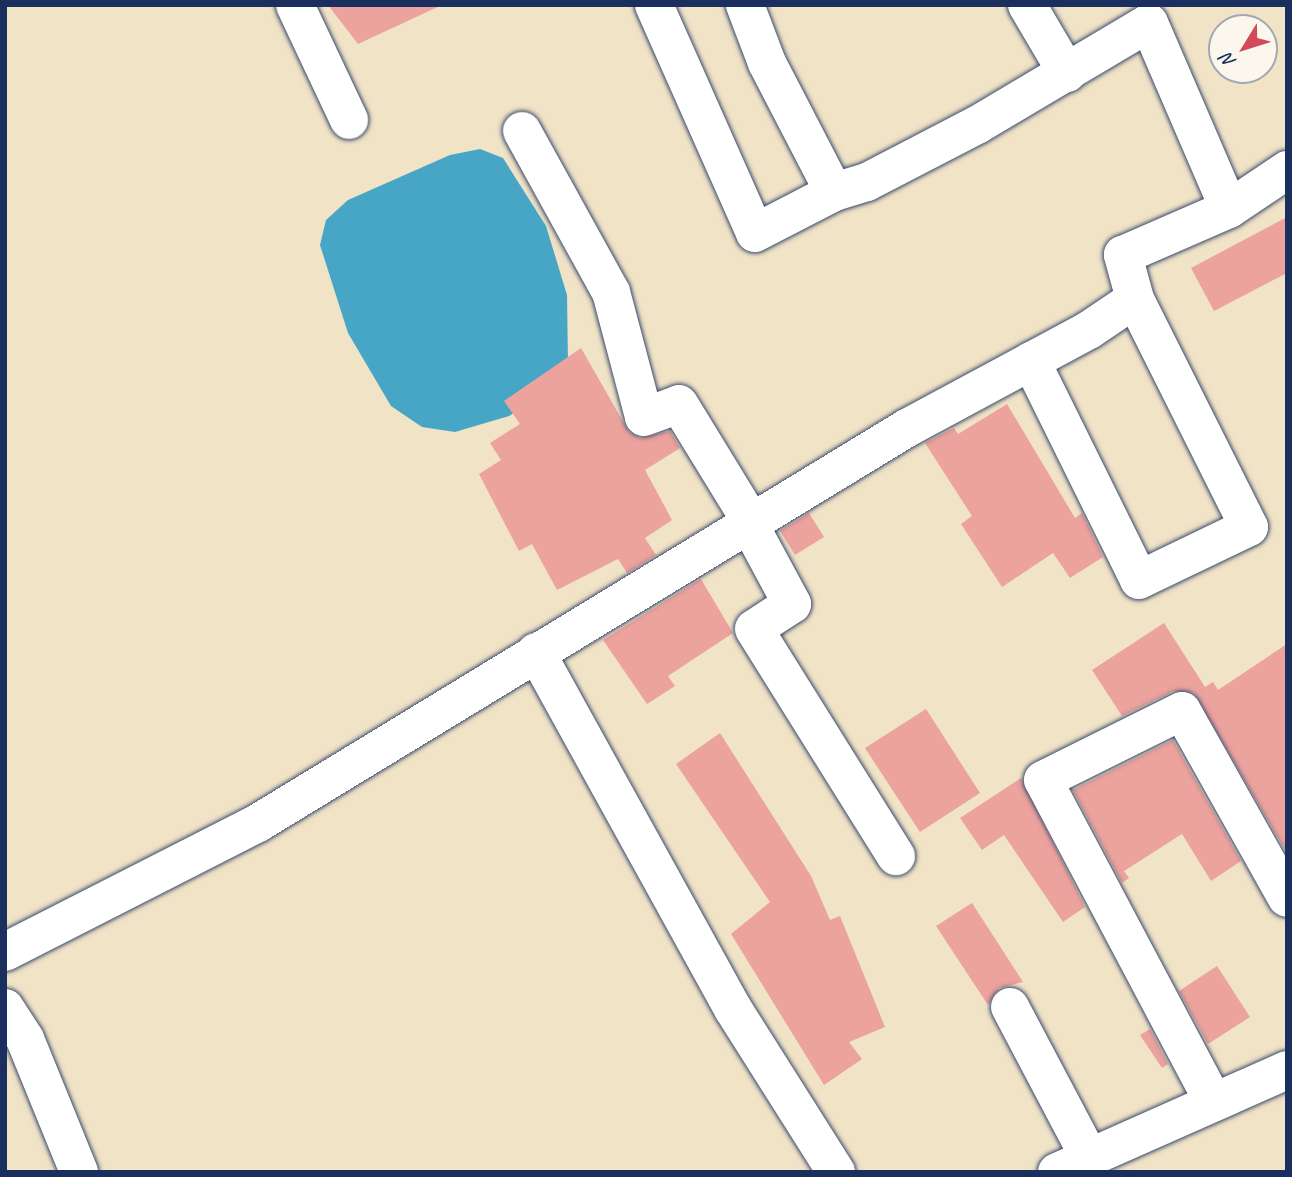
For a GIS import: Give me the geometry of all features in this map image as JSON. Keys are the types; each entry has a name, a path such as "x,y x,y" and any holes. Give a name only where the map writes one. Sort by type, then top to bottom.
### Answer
{"street":[{"path":"295,5 349,120"},
{"path":"654,5 755,233 834,192 867,182 1067,73 1149,23 1228,209"},
{"path":"1027,5 1067,73"},
{"path":"754,9 834,192"},
{"path":"522,131 611,292 644,417 679,404 750,523 792,604 754,629 895,856"},
{"path":"1031,361 1139,580 1248,527 1135,299 1123,255 1228,209 1287,170"},
{"path":"5,952 258,823 750,523 1135,299"},
{"path":"536,652 733,1009 836,1172"},
{"path":"1213,1101 1043,780 1182,711 1287,898"},
{"path":"1010,1007 1075,1166 1213,1101 1287,1070"},
{"path":"5,1008 25,1039 79,1172"}],"water":[{"path":"480,149 503,158 546,226 567,295 568,364 551,391 509,416 455,432 422,427 391,406 348,333 320,245 326,220 348,200 450,155"}],"building":[{"path":"328,5 442,5 358,44"},
{"path":"1287,217 1287,273 1214,311 1191,268"},
{"path":"581,348 629,432 640,438 670,431 680,448 645,470 672,520 645,538 656,555 627,573 618,559 557,590 532,544 519,551 479,474 501,460 490,443 520,424 504,401"},
{"path":"1007,404 1075,518 1082,513 1103,557 1070,578 1053,553 1002,587 961,524 972,516 925,443 954,428 958,434"},
{"path":"809,513 824,537 795,555 780,531"},
{"path":"701,579 733,633 668,676 675,686 647,704 603,640"},
{"path":"1164,623 1205,687 1213,682 1218,690 1287,644 1287,853 1194,693 1173,691 1122,716 1092,670"},
{"path":"926,709 980,793 920,832 865,748"},
{"path":"720,733 811,876 830,920 840,916 885,1027 849,1042 862,1059 824,1085 731,934 770,902 676,764"},
{"path":"1173,740 1241,861 1211,881 1182,834 1124,871 1129,878 1122,883 1073,790"},
{"path":"1021,778 1085,907 1063,922 1004,835 982,850 960,818"},
{"path":"972,903 1023,982 999,988 988,1005 936,926"},
{"path":"1217,966 1250,1017 1208,1044 1179,991"},
{"path":"1150,1029 1168,1064 1162,1068 1140,1035"}]}
